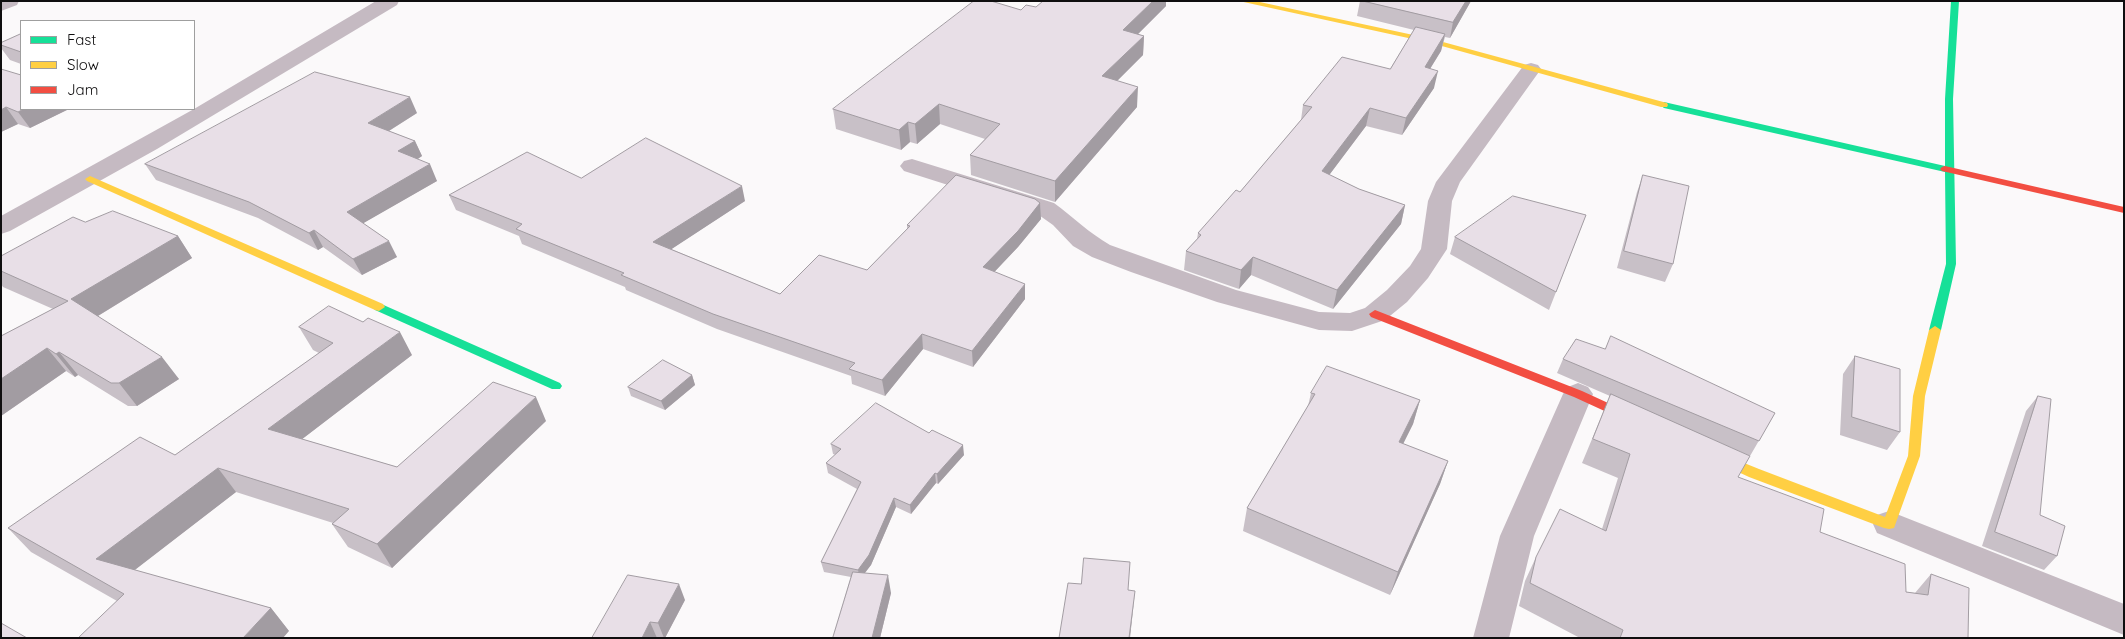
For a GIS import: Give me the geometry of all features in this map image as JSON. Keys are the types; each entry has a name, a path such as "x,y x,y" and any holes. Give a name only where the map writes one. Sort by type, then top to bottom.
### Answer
{"street":[{"path":"1,5 10,1"},
{"path":"1,226 90,179 216,106 390,1"},
{"path":"1243,1 1432,41 1654,103 2124,210"},
{"path":"1889,524 1914,456 1919,396 1950,264 1948,171 1951,45 1955,1"},
{"path":"912,166 1045,208 1062,220 1082,240 1101,251 1228,296 1319,321 1352,322 1375,314 1397,296 1419,272 1434,249 1440,201 1448,182 1531,69"},
{"path":"90,179 556,386"},
{"path":"1375,314 1578,394 1649,426"},
{"path":"1491,638 1517,536 1578,394"},
{"path":"1702,450 1754,474 1889,524 2124,620"}],"building":[{"path":"974,1 991,1 1021,10 1026,5 1036,7 1043,1 1153,1 1123,30 1144,36 1102,76 1138,87 1055,181 970,155 1000,124 939,104 915,124 908,122 899,130 833,109"},
{"path":"1363,1 1466,1 1453,22"},
{"path":"1416,27 1445,34 1425,67 1438,71 1406,118 1370,108 1322,171 1359,189 1405,205 1337,290 1253,257 1241,270 1186,251 1201,235 1198,233 1236,190 1240,192 1312,107 1303,105 1342,57 1390,69"},
{"path":"20,34 20,52 1,45 1,43"},
{"path":"1,69 20,75 20,110 22,110 18,112 6,107 1,110"},
{"path":"315,72 410,97 368,123 415,141 398,151 430,164 347,212 389,241 353,259 314,230 309,233 249,202 145,164"},
{"path":"646,138 742,186 653,242 780,294 819,255 867,270 910,226 907,225 956,175 1035,199 1040,203 1018,231 983,267 1025,284 972,351 922,334 882,380 849,369 855,363 713,314 621,275 624,273 516,229 522,224 449,195 527,152 581,178"},
{"path":"1643,175 1689,186 1673,264 1624,251"},
{"path":"1513,196 1586,215 1556,292 1455,237"},
{"path":"113,211 178,236 71,299 162,357 119,383 111,383 59,352 56,354 47,348 1,379 1,336 68,301 1,271 1,256 73,217 85,222"},
{"path":"329,306 363,322 368,318 400,332 268,429 397,467 493,382 536,397 377,544 332,524 349,509 218,468 96,559 271,608 243,638 78,638 124,594 8,528 140,437 175,455 333,343 299,327"},
{"path":"1611,336 1775,413 1759,441 1563,359 1576,339 1605,349"},
{"path":"1855,356 1900,369 1900,432 1852,417"},
{"path":"663,360 692,375 661,401 628,387"},
{"path":"1327,366 1420,400 1399,442 1448,461 1398,572 1247,508 1315,394 1311,393"},
{"path":"1611,394 1750,456 1738,477 1824,509 1820,532 1905,564 1906,592 1928,595 1931,574 1969,588 1968,638 1620,638 1623,630 1530,583 1536,557 1560,509 1606,531 1630,454 1593,439"},
{"path":"2038,396 2051,399 2040,515 2065,526 2057,556 1995,532"},
{"path":"876,403 929,433 932,430 963,445 937,474 935,473 910,505 894,498 869,555 858,570 821,562 861,482 826,463 841,449 831,444"},
{"path":"1084,558 1130,562 1128,590 1135,591 1129,638 1059,638 1068,583 1081,584"},
{"path":"853,572 888,575 872,638 833,638"},
{"path":"628,575 679,584 658,623 650,622 642,638 592,638"},
{"path":"1,623 27,638 1,638"}],"traffic: fast":[{"path":"1935,330 1951,264 1949,99 1955,1"},
{"path":"1664,105 1945,169"},
{"path":"379,307 556,386"}],"traffic: slow":[{"path":"1243,1 1432,41 1664,105"},
{"path":"90,179 379,307"},
{"path":"1708,453 1754,473 1889,524 1914,456 1919,396 1935,330"}],"traffic: jam":[{"path":"1945,169 2124,210"},
{"path":"1375,314 1578,394 1639,422"}]}
